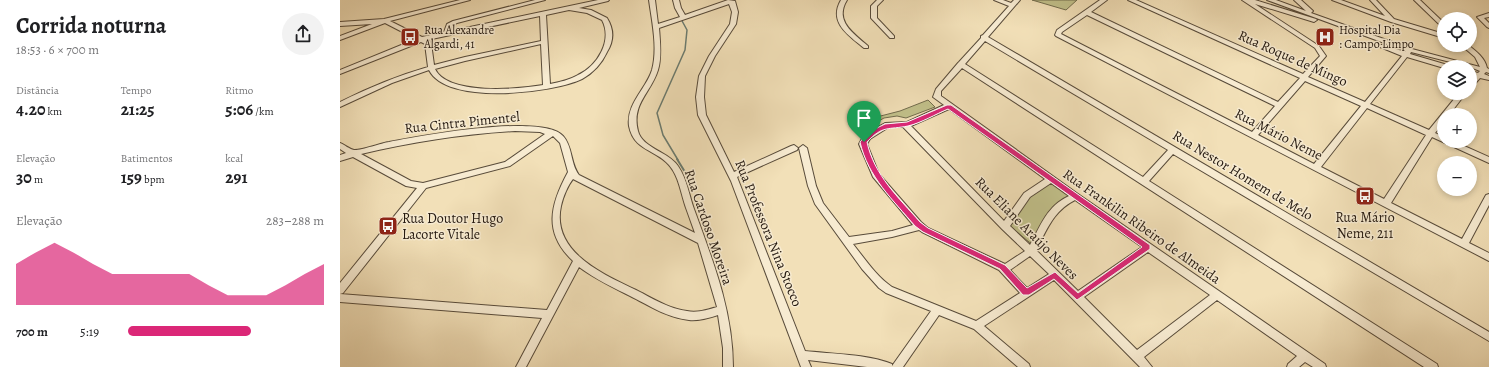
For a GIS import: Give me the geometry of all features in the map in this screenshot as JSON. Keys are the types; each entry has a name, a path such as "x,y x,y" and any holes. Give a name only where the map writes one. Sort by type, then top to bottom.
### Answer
{"street":[{"path":"340,38 385,21 467,0"},
{"path":"447,33 449,25 455,22 542,0"},
{"path":"340,72 422,38 606,0"},
{"name":"Rua Cardoso Moreira","path":"652,0 659,26 655,69 636,102 634,111 635,134 644,145 666,157 676,169 702,240 722,309 727,338 728,367"},
{"path":"676,0 683,18"},
{"path":"844,0 839,8 839,20 849,33 866,47"},
{"path":"880,0 874,6 874,18 892,36"},
{"path":"997,0 1014,2"},
{"path":"1086,12 1104,0"},
{"name":"Rua Roque de Mingo","path":"1131,0 1437,137"},
{"path":"1245,0 1255,5 1317,47 1323,56 1253,135"},
{"path":"1250,0 1255,5 1314,18"},
{"path":"1270,0 1314,18 1437,63"},
{"path":"1297,0 1314,18"},
{"path":"1335,0 1393,21 1437,34"},
{"path":"1373,0 1393,21"},
{"path":"1417,0 1437,19"},
{"path":"659,26 732,1"},
{"name":"Rua Professora Nina Stocco","path":"732,1 734,12 733,24 704,69 700,84 702,114 733,176 806,367"},
{"path":"1014,2 960,64 1433,367"},
{"path":"340,24 385,21 422,38 429,46 430,66 438,78 449,84 468,89 493,91 547,87 565,82 588,72 602,57 609,41 610,32 605,19 589,11 569,8"},
{"path":"1086,12 1279,105"},
{"name":"Rua Mário Neme","path":"1086,12 1057,34 1489,257"},
{"path":"543,13 547,87"},
{"path":"1489,15 1480,18 1489,26"},
{"name":"Rua Nestor Homem de Melo","path":"983,37 1489,337"},
{"path":"340,105 389,81 430,66 544,42"},
{"path":"1471,52 1482,62 1486,70"},
{"path":"1408,53 1486,70"},
{"path":"1316,167 1408,53"},
{"name":"Rua Frankilin Ribeiro de Almeida","path":"960,64 936,93 936,97 1320,367"},
{"path":"1478,75 1486,70"},
{"path":"1478,75 1489,78"},
{"path":"1451,108 1458,100"},
{"path":"949,106 905,124 888,125 871,134 864,142 866,154 876,175 920,226 1005,269 1026,293"},
{"name":"Rua Eliane Araújo Neves","path":"905,124 1005,227 1032,251 1147,367"},
{"path":"1386,203 1430,134 1437,126"},
{"name":"Rua Cintra Pimentel","path":"340,158 352,153 399,142 485,130 530,128 553,132"},
{"path":"340,146 409,184 423,186 508,164 553,132 562,139 572,173 582,180 657,219 702,240"},
{"path":"733,176 799,148 816,198 865,266 882,285 889,290 977,326 1025,367"},
{"name":"Rua Roque de Mingo","path":"1461,148 1489,160"},
{"path":"1144,182 1173,149"},
{"path":"572,173 558,199 555,210 556,222 562,243 578,260 590,270 662,308 683,315 704,315 722,309"},
{"path":"1005,227 1026,195 1051,178"},
{"path":"340,290 423,186"},
{"path":"1005,269 1032,251 1053,211 1064,202 1075,196"},
{"path":"1464,244 1489,197"},
{"path":"848,241 892,234 920,226"},
{"path":"1077,297 1148,247"},
{"path":"521,367 578,260"},
{"path":"977,326 1055,275"},
{"path":"1136,356 1217,295"},
{"path":"340,298 548,314"},
{"path":"897,367 938,309"},
{"path":"802,355 873,363 888,367"},
{"path":"1292,367 1304,356"}],"shaded area":[{"path":"1032,0 1077,0 1066,10"},
{"path":"928,100 935,107 906,118 897,116 884,118 868,127 865,120 900,111"},
{"path":"1050,183 1071,195 1065,200 1034,246 1007,224 1027,196"}],"waterway":[{"path":"673,0 676,8"},
{"path":"678,160 663,135 657,113 685,50 687,30 681,19"},
{"path":"677,159 685,172"}],"place":[{"name":"Rua Alexandre Algardi, 41","path":"410,37"},
{"name":"Hospital Dia : Campo Limpo","path":"1325,37"},
{"name":"Rua Mário Neme, 211","path":"1365,196"},
{"name":"Rua Doutor Hugo Lacorte Vitale","path":"388,226"}],"route":[{"path":"949,106 1148,247 1077,297 1055,275 1026,293 1002,267 925,230 918,224 876,175 866,154 863,144 864,142 871,134 888,125 908,124 949,106"}]}
